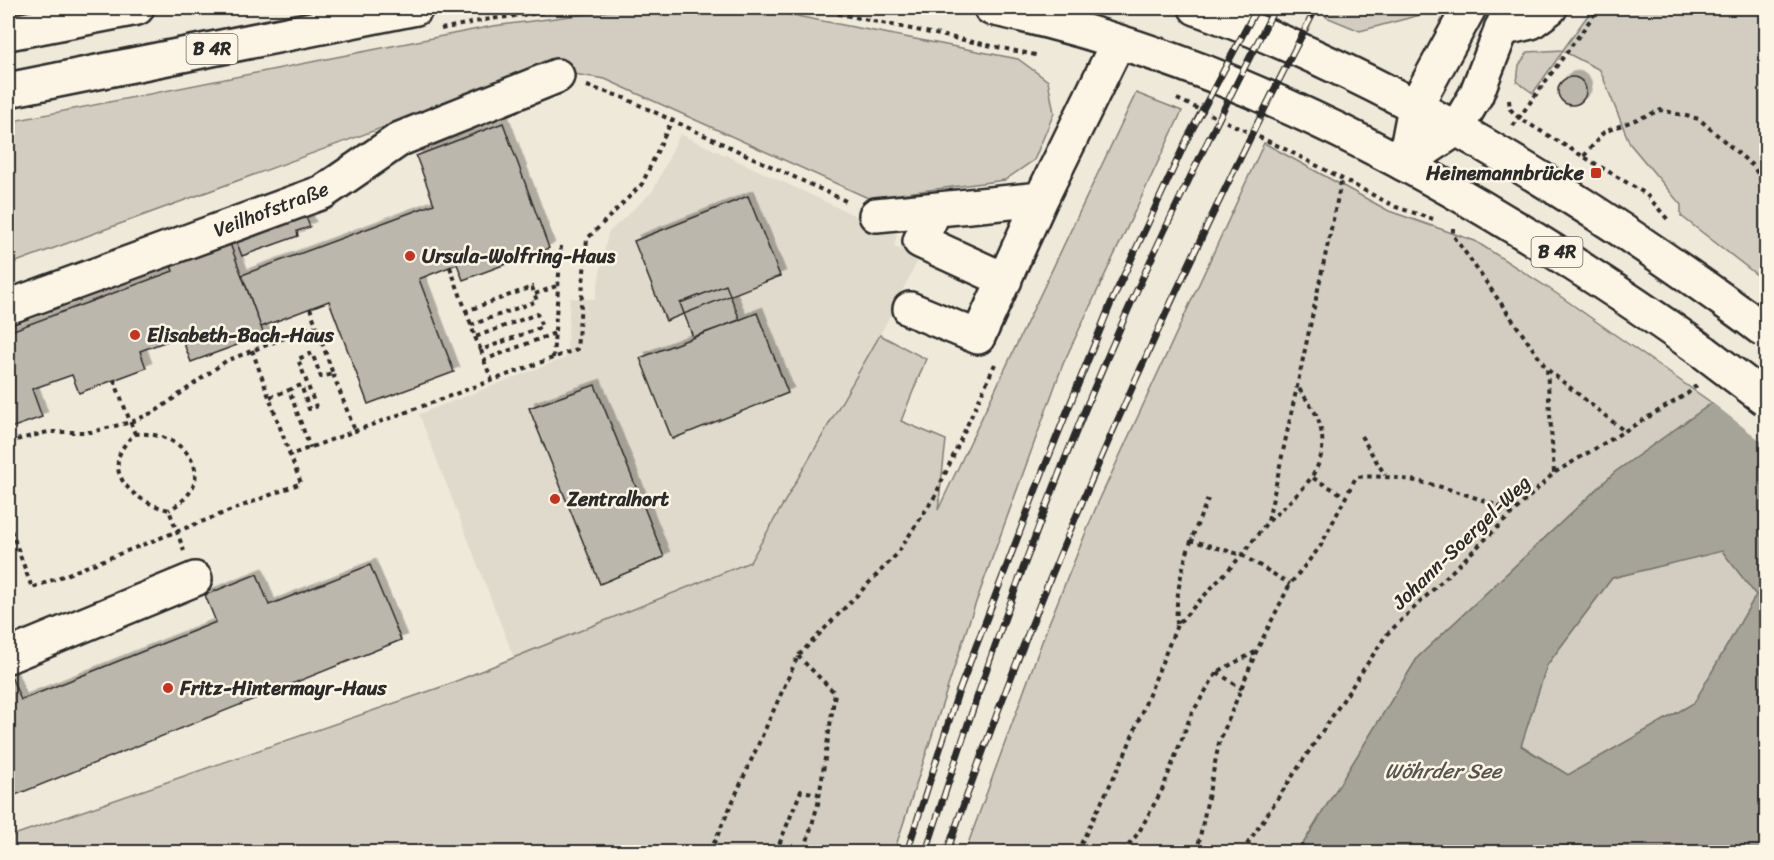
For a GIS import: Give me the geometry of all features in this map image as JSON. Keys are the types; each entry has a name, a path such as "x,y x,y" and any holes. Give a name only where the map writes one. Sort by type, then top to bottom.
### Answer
{"main road":[{"path":"8,33 45,17 137,8"},
{"name":"B 4R","path":"8,90 416,8"},
{"name":"B 4R","path":"991,8 1118,42 1179,62 1277,101 1404,164 1479,204 1542,242 1703,365 1767,399"},
{"name":"B 4R","path":"1196,8 1259,32 1456,129 1573,198 1756,324"},
{"path":"1404,164 1415,107 1469,8"},
{"path":"1476,8 1505,18 1531,22 1550,8"},
{"path":"1404,164 1456,129 1476,95 1505,18"},
{"path":"910,309 978,337 1041,199 1118,42"},
{"name":"Veilhofstraße","path":"8,307 323,192 400,139 557,76"},
{"path":"876,215 1041,199"},
{"path":"935,210 920,241 1005,280"},
{"path":"8,656 195,579"}],"path":[{"path":"812,8 1043,56"},
{"path":"1514,124 1599,8"},
{"path":"557,76 622,97 876,215"},
{"path":"1507,91 1510,109 1519,118 1646,194 1675,228"},
{"path":"1170,95 1342,178 1396,207 1453,226 1453,235 1547,369 1623,430"},
{"path":"1583,157 1604,132 1661,110 1699,119 1754,167 1767,189"},
{"path":"291,455 577,349 587,239 642,184 672,120"},
{"path":"1268,521 1342,178"},
{"path":"554,358 561,246"},
{"path":"450,267 492,381"},
{"path":"535,294 559,285"},
{"path":"466,311 532,287 535,294 537,301 471,325"},
{"path":"310,308 355,431"},
{"path":"475,337 537,314 542,327 481,350"},
{"path":"8,442 48,432 110,429 131,422 156,411 226,361 315,326"},
{"path":"484,360 555,333"},
{"path":"8,522 32,588 301,483 252,350"},
{"path":"270,397 301,385 309,409 316,407 298,359 312,353 321,377 333,374"},
{"path":"710,852 798,656 897,554 935,496 999,356"},
{"name":"Johann-Soergel-Weg","path":"1242,852 1387,634 1554,473 1687,394 1703,365"},
{"path":"1547,369 1554,473"},
{"path":"114,380 135,434"},
{"path":"1077,852 1125,754 1177,625 1242,555 1268,521 1313,478 1322,448 1318,419 1298,387"},
{"path":"289,390 310,448"},
{"path":"135,434 161,434 189,454 196,472 195,488 183,502 169,510 154,507 136,496 121,480 117,462 123,445 135,434"},
{"path":"1361,436 1385,475"},
{"path":"1197,852 1219,743 1256,652 1290,584 1320,547 1356,477 1385,475 1456,491 1515,512"},
{"path":"1313,478 1345,496"},
{"path":"1177,625 1176,604 1190,540 1208,499"},
{"path":"169,510 195,579"},
{"path":"1190,540 1242,555 1290,584"},
{"path":"1123,852 1139,832 1163,788 1191,715 1217,672 1256,652"},
{"path":"798,656 835,693 816,814 804,852"},
{"path":"1217,672 1242,689"},
{"path":"776,852 801,791 819,794"},
{"path":"751,852 762,852"}],"shaded area":[{"path":"1332,8 1434,8 1431,12 1360,31 1326,17"},
{"path":"1593,8 1766,8 1766,282 1681,216 1681,205 1630,144 1600,70 1563,51 1533,93 1517,82 1519,65 1528,52 1563,50"},
{"path":"618,10 776,12 1018,59 1048,81 1054,113 1034,160 1005,180 868,198 605,79 542,69 8,265 8,122 493,26"},
{"path":"1136,93 1182,111 1063,364 971,616 894,852 8,852 8,837 444,686 750,562 880,335 926,359 901,421 946,440 938,510"},
{"path":"680,134 897,235 894,247 920,256 880,335 751,562 514,658 419,414 565,358 570,298 595,299 608,233 653,191"},
{"path":"1264,143 1389,211 1475,241 1550,289 1712,403 1615,472 1418,657 1298,852 965,852 1047,628 1097,505"},
{"path":"1722,550 1756,595 1694,703 1568,775 1521,745 1547,665 1612,578"}],"water":[{"name":"Wöhrder See","path":"1766,356 1766,852 1298,852 1418,657 1615,472 1712,403","holes":["1722,551 1756,595 1694,703 1568,775 1521,746 1547,665 1612,578"]}],"pier":[{"path":"1766,353 1766,445 1710,401"}],"building":[{"path":"1572,77 1582,81 1586,91 1582,101 1572,105 1562,101 1558,91 1562,81"},
{"name":"Ursula-Wolfring-Haus","path":"503,123 549,248 463,280 457,264 419,279 454,372 368,404 329,301 261,327 242,275 434,204 416,156"},
{"path":"748,196 780,276 666,321 634,241"},
{"path":"306,217 310,227 297,231 298,236 242,256 235,238 291,218 293,222"},
{"name":"Elisabeth-Bach-Haus","path":"229,241 264,335 191,362 181,336 140,351 146,368 79,393 72,375 32,389 42,417 8,429 8,332 173,271 170,263"},
{"path":"726,285 740,320 693,337 680,303"},
{"path":"757,313 788,393 672,439 640,358"},
{"path":"595,385 664,557 600,584 529,408"},
{"name":"Fritz-Hintermayr-Haus","path":"370,565 401,640 8,798 8,675 10,674 21,700 216,622 205,595 257,574 269,605"}],"railway":[{"path":"907,852 957,696 1043,471 1111,303 1187,139 1257,8"},
{"path":"926,852 1019,578 1071,443 1163,233 1275,8"},
{"path":"947,852 1027,636 1116,423 1213,214 1316,8"}],"place":[{"name":"Heinemannbrücke","path":"1596,173"},
{"name":"Ursula-Wolfring-Haus","path":"410,256"},
{"name":"Elisabeth-Bach-Haus","path":"135,335"},
{"name":"Zentralhort","path":"555,499"},
{"name":"Fritz-Hintermayr-Haus","path":"168,688"}]}
